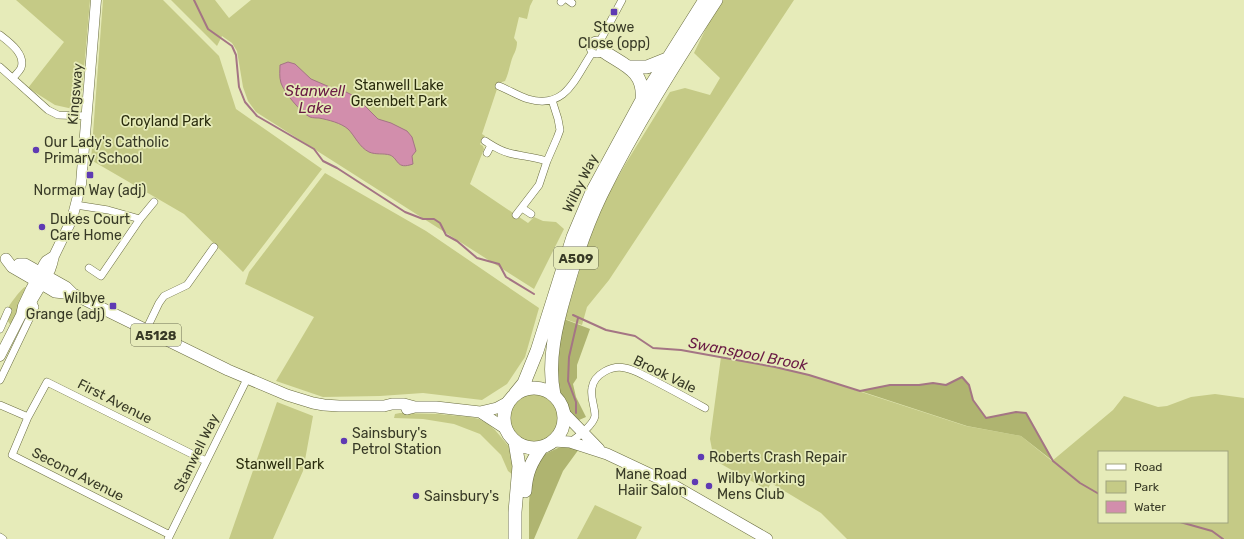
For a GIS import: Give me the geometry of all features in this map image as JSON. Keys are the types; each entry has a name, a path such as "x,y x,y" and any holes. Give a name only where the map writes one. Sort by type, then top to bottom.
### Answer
{"highway":[{"name":"Wilby Way","path":"512,398 524,382 537,351 573,237 599,178 642,100 704,0"},
{"name":"Wilby Way","path":"554,395 551,383 551,369 558,323 570,275 590,219 612,174 646,114 716,0"},
{"path":"598,48 630,67 641,83 643,91 642,100"},
{"path":"630,67 646,67 667,59"},
{"path":"532,388 544,389 554,395 561,406 564,423 557,438 536,448 525,447 515,442 508,434 504,418 504,413 512,398 520,391 532,388"},
{"path":"515,442 519,466 515,512 515,539"},
{"path":"522,539 526,477 530,465 547,444"}],"main road":[{"name":"A5128","path":"3,257 12,267 40,279 66,287 73,294 247,379 287,395 313,403 339,406 384,406 404,404 415,407 436,407 480,412 497,408 512,398"},
{"name":"A5128","path":"3,257 19,264 25,264 55,292 73,294"},
{"name":"A5128","path":"480,412 506,429"},
{"path":"563,412 602,452"},
{"path":"547,444 570,442 602,452 673,485 761,538"}],"street":[{"name":"Kingsway","path":"40,279 46,261 54,256 72,219 81,184 96,0"},
{"path":"499,86 538,101 552,100 564,94 579,76 598,48 622,0"},
{"path":"0,34 14,46 21,57 21,68 13,78"},
{"path":"0,67 48,110 58,115 87,116"},
{"path":"516,215 539,185 560,130 552,100"},
{"path":"487,153 488,143 509,153 547,161"},
{"path":"89,268 101,276 140,219 154,202"},
{"path":"76,205 108,210 140,219"},
{"path":"522,208 531,214"},
{"path":"146,330 164,296 187,285 214,248"},
{"path":"21,315 32,301 40,279"},
{"path":"0,356 21,315 23,306 40,279"},
{"path":"0,380 36,307 32,301"},
{"path":"0,329 8,311"},
{"name":"Brook Vale","path":"570,442 580,436 595,416 591,394 594,382 603,373 616,368 625,368 656,381 705,408"},
{"name":"Stanwell Way","path":"169,537 247,379"},
{"name":"First Avenue","path":"28,417 47,382 206,462"},
{"path":"0,405 28,417"},
{"name":"Second Avenue","path":"28,417 12,455 169,537"}],"green space":[{"path":"16,0 90,0 81,103 73,109 55,105 28,88 64,42"},
{"name":"Croyland Park","path":"103,0 163,0 219,56 236,109 322,169 243,272 184,214 91,160"},
{"name":"Stanwell Lake Greenbelt Park","path":"171,0 215,0 229,18 251,0 533,0 527,19 519,17 514,38 517,42 516,48 505,81 499,83 482,134 485,136 480,144 484,149 470,184 528,223 534,217 543,221 556,222 564,229 534,289 256,112 248,101 243,87 237,51 232,43 222,36 217,46"},
{"path":"723,0 794,0 609,280 587,307 582,325 565,319 587,245 605,200 670,92 685,88 710,95 720,78 694,53 710,20"},
{"path":"325,173 426,231 539,308 525,357 507,384 482,400 423,393 380,396 323,397 276,381 314,317 245,284 249,272"},
{"path":"25,287 28,288 11,325 7,318 7,310 15,297"},
{"path":"564,319 590,329 577,365 577,378 573,384 576,397 586,417 579,420 569,410 556,383 556,350"},
{"path":"721,357 809,375 966,426 1021,436 1052,461 1113,410 1124,396 1158,407 1167,406 1191,397 1215,394 1244,398 1244,539 847,539 821,513 771,483 767,490 714,460 710,439"},
{"path":"962,377 969,385 973,400 986,418 1016,412 1026,413 1053,461 1021,436 967,426 860,391 890,385 919,385 933,383 946,385"},
{"path":"528,392 538,392 547,396 555,404 559,413 559,423 555,432 547,440 538,444 528,444 519,440 511,432 507,423 507,413 511,404 519,396"},
{"name":"Stanwell Park","path":"277,402 313,416 303,471 273,539 229,539"},
{"path":"395,414 438,414 479,419 495,430 511,449 513,475 508,471 501,455 480,434 454,424 423,419 394,418"},
{"path":"571,446 579,449 563,471 534,539 529,539 531,475 545,454 558,448"},
{"path":"595,505 642,527 636,539 577,539"}],"water":[{"name":"Stanwell Lake","path":"288,62 295,64 311,79 332,88 340,89 356,97 378,119 391,123 407,131 412,137 416,151 412,156 413,164 404,166 398,163 390,155 369,152 362,147 351,132 345,127 338,123 306,115 293,102 281,83 280,65"}],"waterway":[{"name":"Swanspool Brook","path":"194,0 208,29 232,46 236,55 239,87 245,102 257,116 314,149 323,161 337,168 405,212 423,219 434,219 440,223 446,235 457,241 477,258 499,264 506,277 534,294"},
{"name":"Swanspool Brook","path":"573,315 606,330 635,336 653,348 681,350 775,367 809,375 860,391 890,385 919,385 933,383 946,385 962,377 969,385 973,400 986,418 1016,412 1026,413 1053,461 1080,483 1098,493"},
{"path":"576,413 576,402 568,381 569,357 578,318"},
{"name":"Swanspool Brook","path":"1184,523 1212,531 1223,539"}],"place":[{"name":"Stowe Close (opp)","path":"614,12"},
{"name":"Our Lady's Catholic Primary School","path":"36,150"},
{"name":"Norman Way (adj)","path":"90,175"},
{"name":"Dukes Court Care Home","path":"42,227"},
{"name":"Wilbye Grange (adj)","path":"113,306"},
{"name":"Sainsbury's Petrol Station","path":"344,441"},
{"name":"Roberts Crash Repair","path":"701,457"},
{"name":"Mane Road Haiir Salon","path":"695,482"},
{"name":"Wilby Working Mens Club","path":"709,486"},
{"name":"Sainsbury's","path":"416,496"}]}
